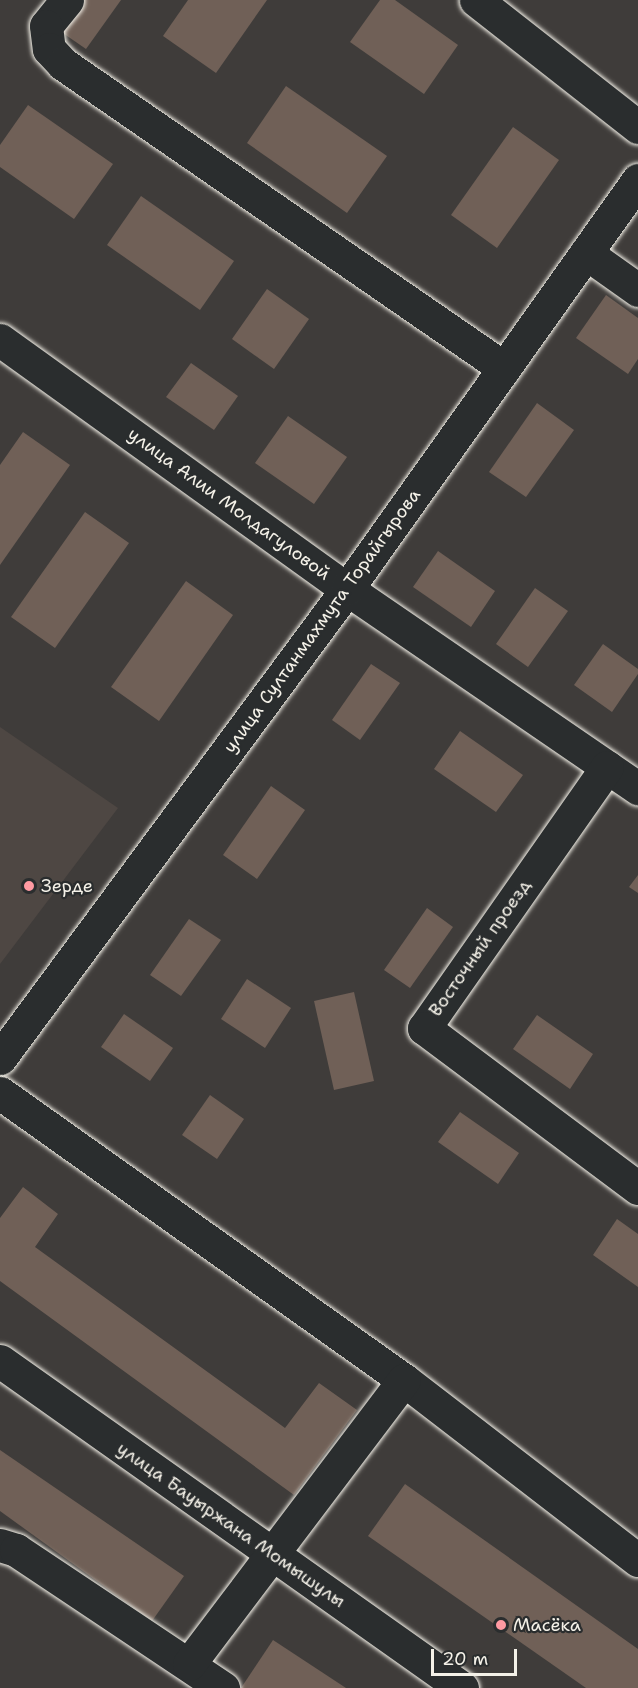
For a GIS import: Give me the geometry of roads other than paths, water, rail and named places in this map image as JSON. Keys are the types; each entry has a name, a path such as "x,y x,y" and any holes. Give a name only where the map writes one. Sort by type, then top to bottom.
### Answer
{"street":[{"path":"67,0 46,26 49,49 63,64 504,368"},
{"path":"476,0 638,127"},
{"name":"улица Султанмахмута Торайгырова","path":"0,1058 347,590 638,180"},
{"path":"586,253 638,290"},
{"name":"улица Алии Молдагуловой","path":"0,340 347,590 638,788"},
{"name":"Восточный проезд","path":"607,766 424,1028 638,1188"},
{"path":"0,1093 404,1380 638,1560"},
{"name":"улица Бауыржана Момышулы","path":"0,1361 462,1688"},
{"path":"189,1664 404,1380"},
{"path":"0,1545 16,1550 224,1688"}],"place":[{"name":"Зерде","path":"29,886"},
{"name":"Масёка","path":"501,1625"}]}
